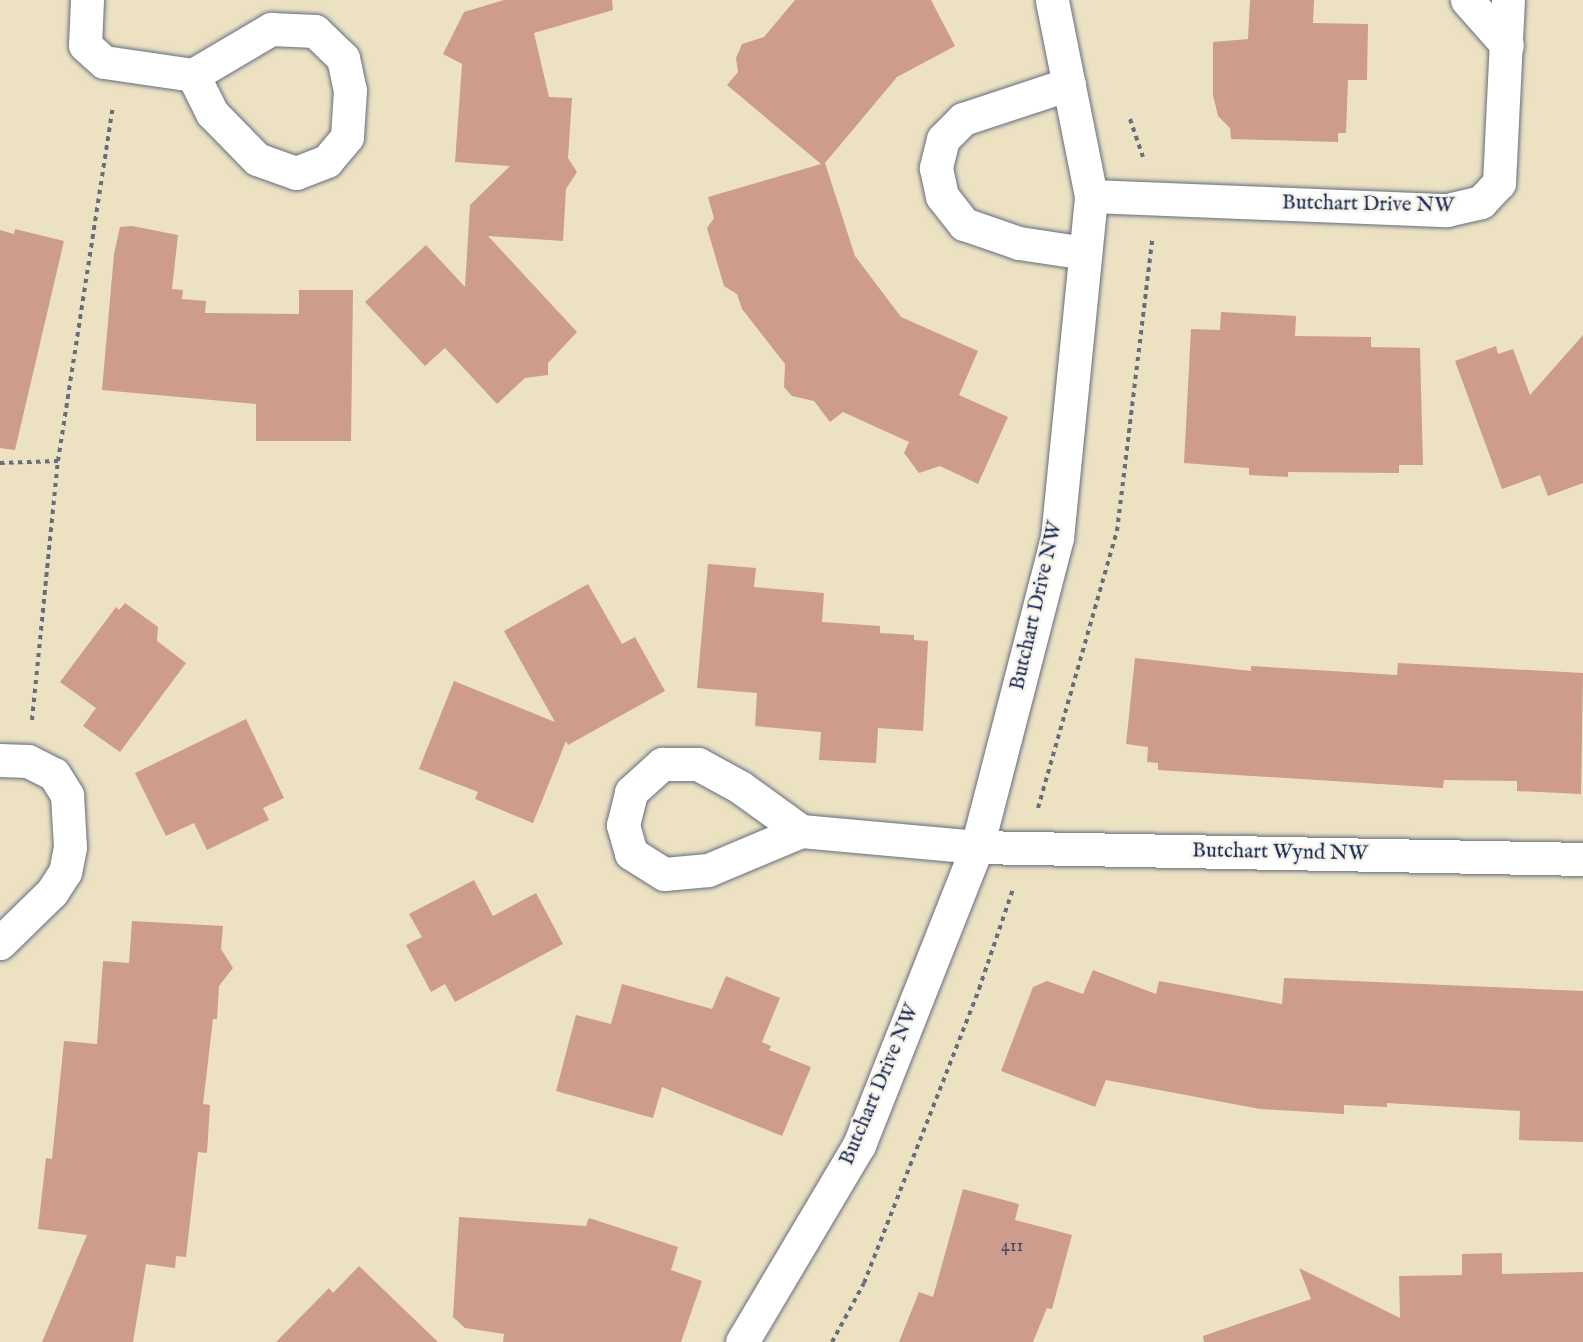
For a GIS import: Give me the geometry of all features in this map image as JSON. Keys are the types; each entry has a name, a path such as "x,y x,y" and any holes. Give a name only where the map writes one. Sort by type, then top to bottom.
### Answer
{"street":[{"path":"87,0 85,45 104,62 193,75 271,29 315,30 343,58 350,90 347,137 327,161 296,173 257,159 212,113 193,75"},
{"name":"Butchart Drive NW","path":"742,1342 859,1146 977,847 1057,538 1091,196 1052,0"},
{"path":"1467,0 1507,45"},
{"name":"Butchart Drive NW","path":"1091,196 1448,210 1481,202 1499,183 1508,0"},
{"path":"1069,84 963,119 943,139 936,168 942,196 964,224 1020,243 1085,253"},
{"path":"0,943 52,892 64,872 70,848 67,795 54,774 14,761"},
{"path":"801,831 740,787 698,764 662,764 631,792 623,825 631,853 664,874 708,870 801,831 977,847"},
{"name":"Butchart Wynd NW","path":"977,847 1583,859"}],"path":[{"path":"14,761 120,64"},
{"path":"0,463 58,461"}],"building":[{"path":"504,0 612,0 613,10 534,33 549,97 572,98 568,158 577,172 566,189 563,241 488,236 577,332 548,363 548,375 525,378 497,404 445,348 425,366 365,302 426,245 465,287 470,205 510,166 455,162 462,64 443,54 464,12"},
{"path":"795,0 931,0 955,46 897,77 825,163 855,256 901,317 978,351 959,395 1008,417 978,484 940,466 919,473 904,453 909,442 843,412 830,422 814,401 792,396 784,387 785,364 742,309 737,294 724,286 707,228 714,218 708,197 821,164 727,85 738,72 736,58 742,44 764,37"},
{"path":"1250,0 1314,0 1313,23 1368,24 1367,80 1348,80 1346,133 1338,133 1338,142 1231,139 1230,128 1218,116 1213,95 1213,42 1248,39"},
{"path":"132,226 178,235 172,289 183,290 182,299 206,301 205,313 299,314 299,290 353,290 351,441 256,441 256,404 102,390 114,254 120,227"},
{"path":"15,229 64,241 15,450 0,448 0,230 14,234"},
{"path":"1221,312 1296,316 1295,336 1371,337 1371,347 1420,348 1423,465 1399,465 1399,473 1288,472 1288,477 1249,475 1249,468 1184,463 1191,329 1220,330"},
{"path":"1583,335 1583,483 1548,496 1540,475 1502,489 1455,361 1496,346 1498,354 1513,349 1530,395"},
{"path":"708,564 756,568 754,587 824,593 822,622 880,626 880,633 914,635 914,640 928,641 923,731 878,728 876,763 819,760 821,732 755,726 757,693 697,688"},
{"path":"588,584 622,644 635,637 665,691 568,745 566,741 533,823 475,799 478,792 419,769 454,681 555,722 504,631"},
{"path":"125,603 158,627 157,641 186,663 120,752 83,726 96,708 60,682 116,607 119,610"},
{"path":"1135,658 1251,671 1251,666 1397,675 1398,663 1583,673 1581,794 1517,791 1517,781 1444,780 1443,788 1158,770 1158,763 1147,762 1148,747 1126,744"},
{"path":"246,719 284,798 263,808 269,820 207,850 194,823 166,836 135,773"},
{"path":"474,880 493,916 536,893 563,944 455,1002 445,984 431,992 406,945 422,937 409,914"},
{"path":"132,921 223,926 221,949 233,968 219,986 217,1019 213,1019 203,1104 210,1105 207,1153 198,1152 186,1257 176,1256 175,1268 146,1264 133,1342 42,1342 87,1235 38,1229 46,1158 52,1159 64,1041 97,1044 103,961 129,963"},
{"path":"1093,970 1156,994 1159,981 1282,1004 1284,978 1583,991 1583,1142 1519,1140 1520,1111 1387,1103 1387,1107 1344,1105 1344,1114 1260,1109 1106,1080 1095,1107 1001,1071 1033,987 1047,981 1083,994"},
{"path":"726,976 780,998 762,1042 771,1046 769,1050 811,1067 782,1136 662,1087 653,1118 556,1091 576,1015 611,1024 622,984 712,1009"},
{"path":"963,1189 1019,1204 1015,1220 1072,1235 1052,1309 1047,1308 1033,1342 899,1342 919,1292 933,1297"},
{"path":"459,1217 586,1226 589,1218 678,1247 671,1270 702,1281 681,1342 503,1342 504,1334 465,1328 453,1317"},
{"path":"1502,1253 1502,1274 1583,1272 1583,1342 1204,1342 1203,1336 1311,1299 1299,1268 1400,1318 1399,1276 1462,1275 1462,1254"},
{"path":"359,1266 438,1342 276,1342 329,1288 333,1293"}]}
